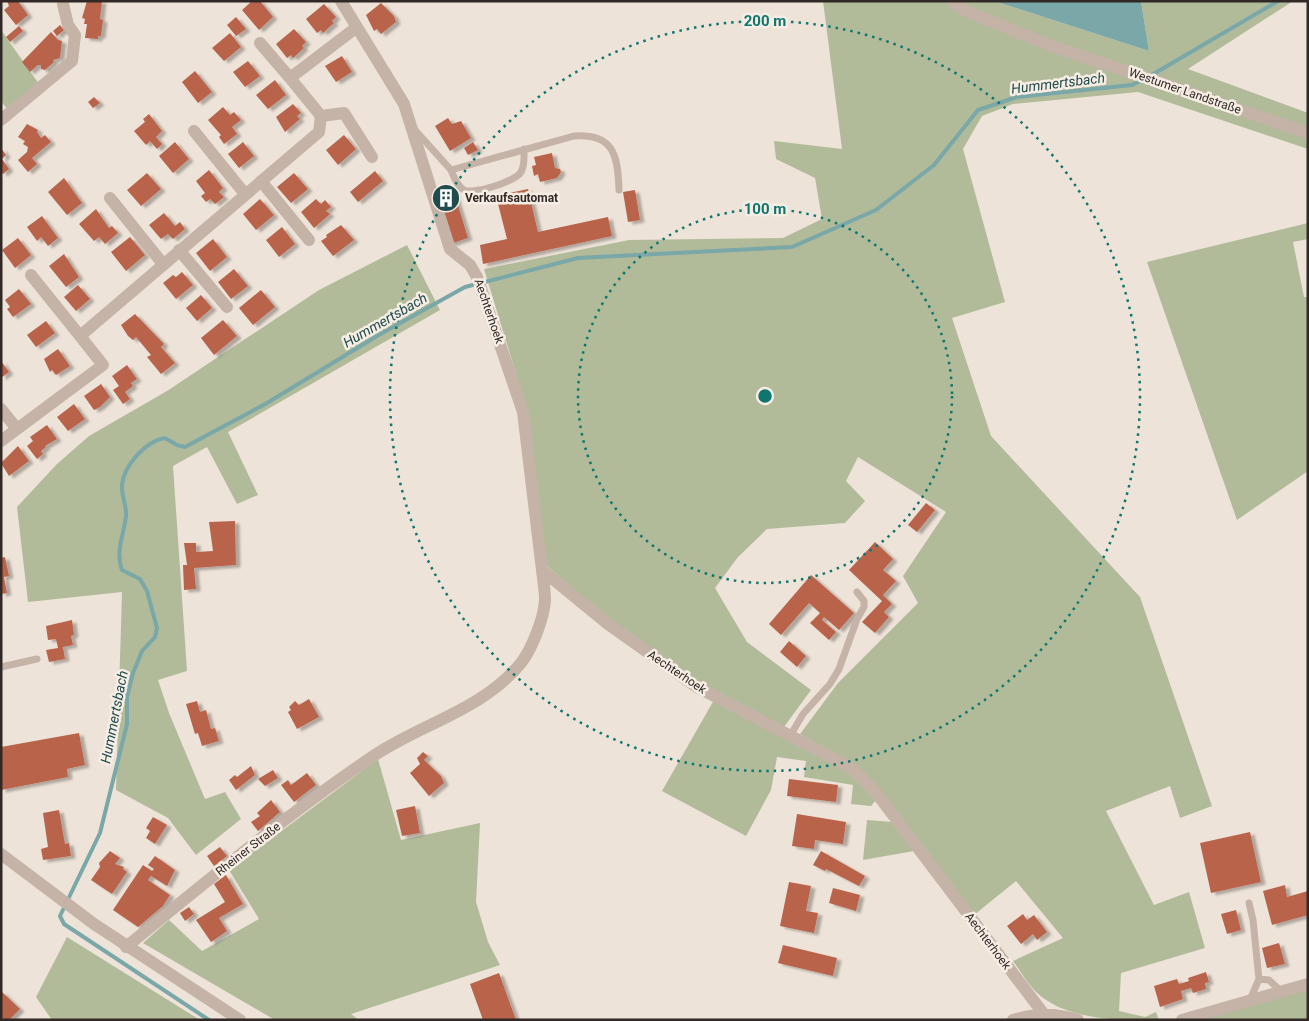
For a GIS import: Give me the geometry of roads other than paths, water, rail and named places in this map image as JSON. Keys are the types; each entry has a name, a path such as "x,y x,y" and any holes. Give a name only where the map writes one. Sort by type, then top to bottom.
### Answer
{"street":[{"path":"341,1 404,104 422,164"},
{"name":"Westumer Landstraße","path":"953,1 964,10 1049,45 1308,133"},
{"path":"1,120 72,61 75,35 68,25 62,4"},
{"path":"290,78 357,26"},
{"path":"80,336 319,132 321,116 260,43"},
{"path":"321,116 344,114 372,157"},
{"path":"194,131 245,194"},
{"name":"Aechterhoek","path":"422,164 450,249 470,265 483,290 523,412 542,570 608,624 697,687 850,767 874,790 1043,1013"},
{"path":"261,181 309,240"},
{"path":"110,198 163,264"},
{"path":"179,250 227,307"},
{"path":"1,441 103,365 32,275"},
{"path":"1,408 18,429"},
{"name":"Rheiner Straße","path":"126,946 241,854 373,756 482,698 504,680 522,662 533,644 545,601 542,570"},
{"path":"1,854 73,910 240,1020"},
{"path":"1182,1020 1308,984"},
{"path":"1013,1020 1043,1013 1058,1014 1078,1020"}],"lane":[{"path":"411,126 425,138 451,170 458,185 464,190 472,192 512,180 521,173 524,164 524,149"},
{"path":"451,170 574,136 587,135 600,138 611,146 620,190"},
{"path":"422,164 440,158"},
{"path":"790,736 803,714 830,684 839,668 857,619 864,607 864,601 857,592"},
{"path":"1,667 38,659"},
{"path":"1249,903 1253,920 1259,979 1250,1000"},
{"path":"1259,979 1269,980 1281,991"}],"water":[{"path":"994,1 1141,1 1149,51"}],"waterway":[{"name":"Hummertsbach","path":"1150,76 1278,1"},
{"name":"Hummertsbach","path":"209,1020 64,924 60,916 100,833 127,724 127,697 133,673 142,651 155,637 157,628 147,591 140,579 122,570 119,556 126,516 122,485 127,470 137,455 151,444 165,438 185,447 267,403 377,336 465,287 578,258 792,247 876,210 934,165 978,110 1017,97 1132,85 1142,80"}],"place":[{"name":"Verkaufsautomat","path":"446,198"}]}
